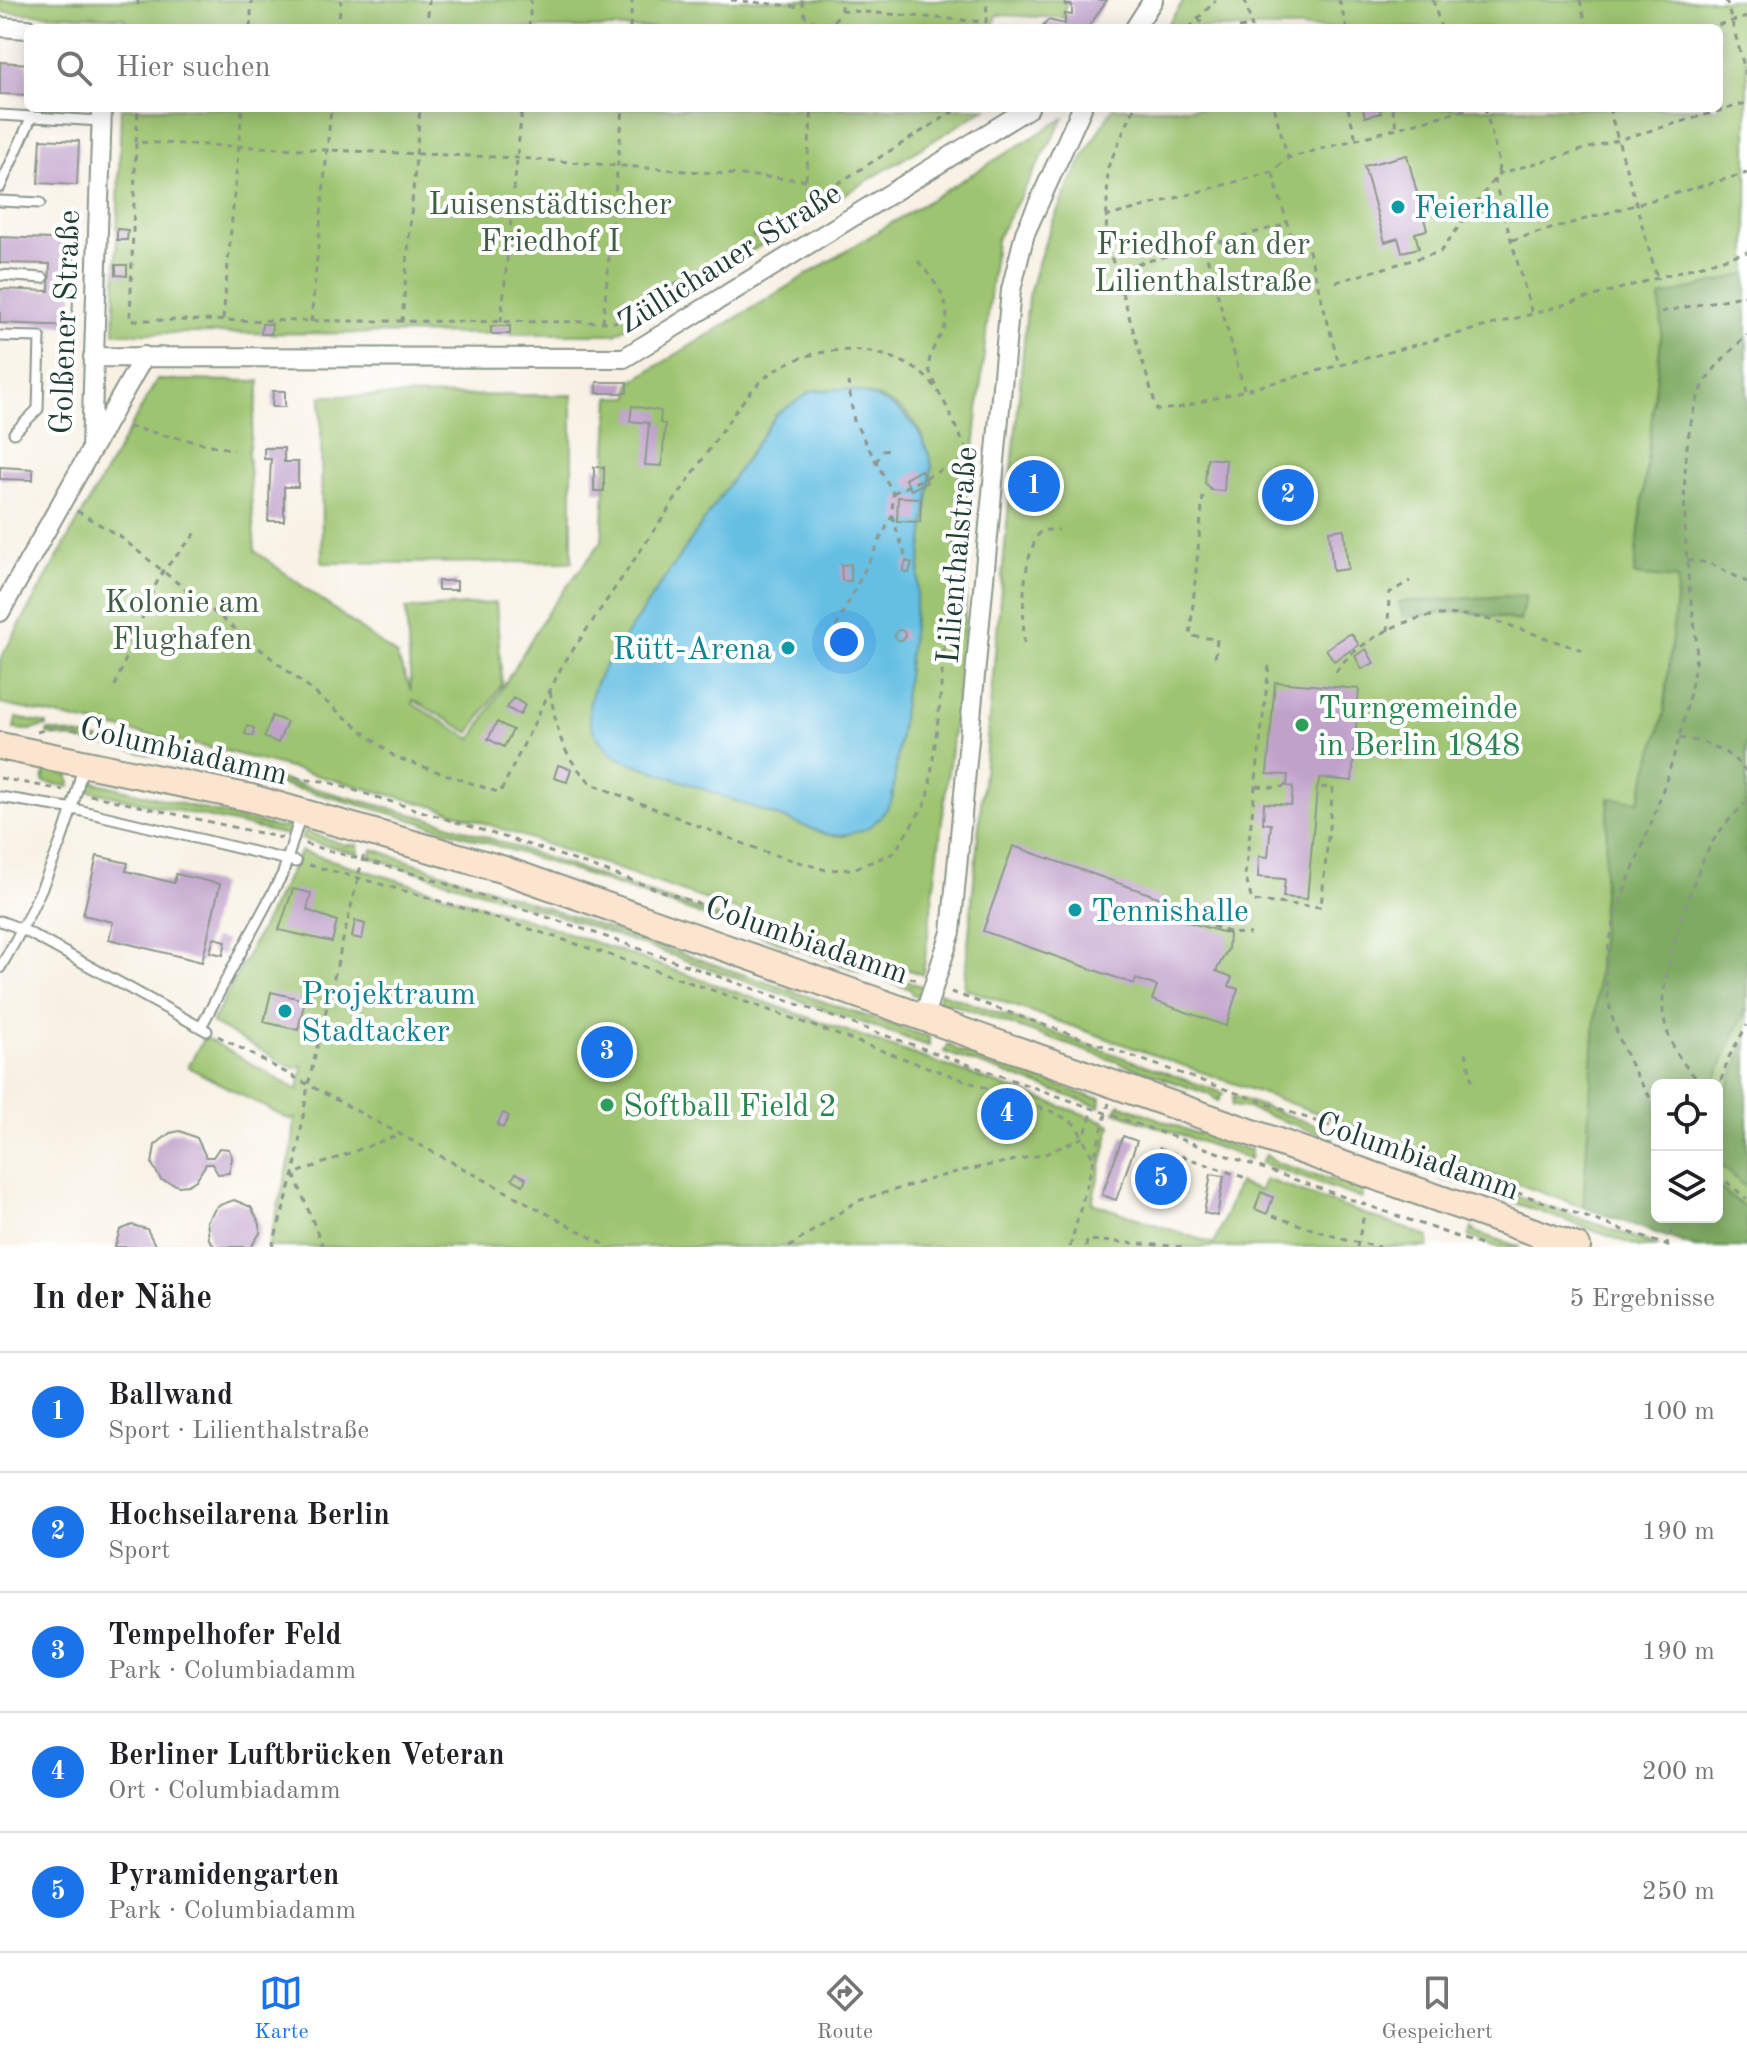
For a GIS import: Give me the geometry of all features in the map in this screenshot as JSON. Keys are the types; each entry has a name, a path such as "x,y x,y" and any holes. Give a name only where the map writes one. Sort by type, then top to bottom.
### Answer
{"main road":[{"name":"Columbiadamm","path":"0,746 302,811 501,869 1577,1247"}],"street":[{"path":"1138,24 1153,0"},
{"path":"0,27 24,29"},
{"name":"Züllichauer Straße","path":"93,357 624,358 1023,112"},
{"name":"Lilienthalstraße","path":"924,1016 951,932 986,581 1004,348 1018,254 1080,112"},
{"name":"Golßener Straße","path":"2,604 91,449 101,114"},
{"path":"91,449 144,356"}],"lane":[{"path":"0,115 101,114"},
{"path":"0,187 32,116"},
{"path":"0,201 40,203"},
{"path":"0,275 43,278"},
{"path":"0,336 40,337 38,409 14,433"},
{"path":"0,968 22,929 74,809 84,762"},
{"path":"0,797 74,809 292,861"},
{"path":"0,921 22,929 204,1029 292,861 293,841 302,811"}],"path":[{"path":"250,24 252,0"},
{"path":"338,24 341,0"},
{"path":"427,24 429,0"},
{"path":"529,24 531,0"},
{"path":"630,24 632,0"},
{"path":"731,0 802,7"},
{"path":"802,0 805,16 816,24"},
{"path":"826,24 835,20 841,10 841,0"},
{"path":"841,10 986,22 987,0"},
{"path":"1192,24 1216,0"},
{"path":"1245,0 1251,24"},
{"path":"1339,0 1346,24"},
{"path":"1433,0 1440,24"},
{"path":"1580,0 1586,24"},
{"path":"1726,0 1747,78"},
{"path":"1721,24 1747,17"},
{"path":"1197,18 1202,24"},
{"path":"1723,110 1747,103"},
{"path":"138,112 130,320 311,322 615,322 952,112"},
{"path":"223,320 242,112"},
{"path":"311,322 331,112"},
{"path":"402,322 420,112"},
{"path":"501,322 522,112"},
{"path":"603,322 623,112"},
{"path":"804,203 812,112"},
{"path":"1132,112 1108,167 1106,239 1157,410 1245,390 1532,314 1747,252"},
{"path":"1275,112 1288,158"},
{"path":"1349,112 1356,139"},
{"path":"1393,112 1397,128"},
{"path":"1105,217 1272,172 1288,158 1456,112"},
{"path":"1336,282 1440,252 1496,176 1499,163 1486,112"},
{"path":"1610,112 1657,278"},
{"path":"1496,176 1716,112"},
{"path":"136,142 517,158 806,180"},
{"path":"1272,172 1293,244 1306,240 1339,365"},
{"path":"1512,240 1747,173"},
{"path":"1496,176 1532,314"},
{"path":"1114,270 1287,224"},
{"path":"1204,246 1245,390"},
{"path":"918,261 938,285 948,306 947,326 934,345 929,367 967,448 993,460"},
{"path":"1661,312 1747,295"},
{"path":"1651,1099 1615,1026 1607,990 1609,951 1627,885 1679,738 1696,654 1687,560 1684,480 1693,415 1705,382 1747,335"},
{"path":"61,501 119,536 395,757 500,793 562,666 717,438 760,383 801,358 846,349 878,353 913,369 929,381 941,398"},
{"path":"848,382 854,421 893,493 892,516 906,558"},
{"path":"128,427 234,450"},
{"path":"876,462 883,451 889,450"},
{"path":"893,493 969,457"},
{"path":"549,691 559,742 571,764 592,784 765,852 826,870 853,869 894,853 928,799 948,610 959,461"},
{"path":"1203,496 1190,636 1217,639 1215,660"},
{"path":"836,627 892,516"},
{"path":"1024,643 1026,576 1033,541 1041,530 1059,530"},
{"path":"115,686 163,571 196,533"},
{"path":"1687,560 1709,563 1747,582"},
{"path":"1388,631 1389,593 1410,581"},
{"path":"1336,672 1347,656 1388,631 1424,617 1480,617 1519,626 1583,650"},
{"path":"1269,666 1245,875 1252,901 1321,907 1333,788 1319,787"},
{"path":"59,726 361,791 539,848 1668,1246 1674,1223"},
{"path":"1679,738 1708,742 1728,751 1747,772"},
{"path":"37,785 40,772"},
{"path":"0,778 293,841 537,913 1486,1247"},
{"path":"1257,786 1280,788 1287,784"},
{"path":"1697,1079 1688,1071 1675,1049 1663,1014 1663,990 1707,852 1729,819 1747,802"},
{"path":"292,861 358,877 544,933 1056,1113 1076,1125 1093,1158"},
{"path":"272,1247 294,1174 308,1085 360,868"},
{"path":"1292,913 1293,904"},
{"path":"1193,924 1195,919 1231,933 1250,934"},
{"path":"1721,1079 1729,1057 1747,1025"},
{"path":"204,1029 609,1247"},
{"path":"1466,1052 1472,1081"},
{"path":"789,1247 857,1201 952,1173 1045,1154 1084,1137 1093,1109"},
{"path":"1070,1247 1103,1121"},
{"path":"1337,1144 1342,1130"},
{"path":"294,1174 398,1135"},
{"path":"1141,1189 1155,1147 1249,1179"},
{"path":"294,1174 323,1247"},
{"path":"1723,1179 1747,1199"},
{"path":"1357,1245 1364,1215"},
{"path":"1273,1216 1357,1245 1380,1247"},
{"path":"1460,1238 1465,1224"},
{"path":"1086,1247 1087,1240 1184,1247"}],"green space":[{"path":"0,0 1066,0 1064,18 997,15 994,24 124,24 124,18 0,12"},
{"name":"Turngemeinde in Berlin 1848","path":"1184,0 1747,0 1747,1247 1696,1247 964,988 1028,298 1043,247 1063,199 1111,112 1723,112 1723,24 1168,24"},
{"name":"Luisenstädtischer Friedhof I","path":"121,112 980,112 615,334 114,333"},
{"name":"Kolonie am Flughafen","path":"1064,118 996,240 974,449 963,651 923,975 447,810 229,752 0,704 0,660 157,380 260,381 248,452 255,551 396,655 411,690 406,609 496,603 502,684 470,733 413,700 413,704 472,739 546,614 602,541 610,397 630,397 631,382","holes":["842,389 880,398 903,411 919,430 932,466 892,800 845,836 829,835 616,757 603,669 776,415 812,391"]},
{"path":"1747,274 1747,1007 1716,1079 1651,1079 1651,1223 1723,1223 1723,1191 1747,1209 1747,1247 1696,1247 1583,1207 1609,798 1639,801 1664,714 1678,579 1634,575 1662,329 1660,297"},
{"path":"572,395 572,562 322,563 321,396"},
{"path":"1526,595 1520,621 1462,611 1403,617 1399,602"},
{"path":"16,718 47,726 30,730 14,729"},
{"path":"48,730 195,757 442,822 924,987 919,996 912,994 910,989 651,897 389,813 219,770 47,734"},
{"path":"45,770 69,775 70,787 43,782"},
{"path":"90,781 279,828 288,826 287,835 85,790"},
{"path":"305,831 345,845 358,845 358,854 301,839"},
{"path":"373,849 929,1037 929,1046 566,918 369,857"},
{"path":"301,851 540,923 1103,1121 1111,1125 1092,1203 1214,1244 1238,1183 1260,1191 1265,1179 1429,1237 1428,1247 268,1247 292,1151 295,1118 290,1120 188,1067 204,1037 298,1090 303,1066 293,1068 212,1023"},
{"path":"939,992 1223,1093 1218,1101 1208,1094 949,1003 938,1003"},
{"path":"1747,1039 1747,1189 1723,1167 1723,1101"},
{"path":"949,1044 959,1051 1101,1098 1100,1107 944,1052"},
{"path":"1233,1096 1335,1132 1331,1141 1326,1136 1247,1108 1232,1106"},
{"path":"1120,1104 1197,1134 1204,1131 1220,1136 1224,1144 1251,1150 1250,1159 1115,1112"},
{"path":"1266,1155 1275,1162 1363,1190 1362,1199 1261,1163"},
{"path":"1443,1170 1659,1246 1640,1247 1453,1181 1442,1180"},
{"path":"1472,1228 1477,1233 1521,1247 1497,1247 1469,1237"}],"water":[{"path":"845,389 877,398 902,413 920,435 932,466 892,800 867,828 850,834 829,835 616,757 597,737 589,716 589,706 603,669 776,415 812,391"}],"building":[{"path":"1066,0 1107,0 1091,24 1065,24 1065,14 1072,15 1072,5 1065,5"},
{"path":"0,62 24,64 24,95 0,94"},
{"path":"1364,112 1381,113 1365,117"},
{"path":"41,139 79,141 77,185 38,183"},
{"name":"Feierhalle","path":"1407,155 1427,230 1415,233 1419,248 1402,252 1398,238 1385,242 1364,166"},
{"path":"117,229 128,230 127,240 117,240"},
{"path":"0,237 75,240 72,326 0,323 0,289 49,291 50,264 0,263"},
{"path":"116,265 127,265 127,276 116,275"},
{"path":"262,324 272,324 271,334 261,334"},
{"path":"491,326 510,326 510,334 491,334"},
{"path":"597,382 627,382 627,393 597,393"},
{"path":"273,391 285,391 285,407 272,407"},
{"path":"632,406 661,411 660,423 665,424 662,466 645,465 649,423 630,421"},
{"path":"264,448 284,448 284,462 298,462 298,487 284,487 284,521 268,521 271,459 264,459"},
{"path":"1207,458 1226,460 1224,491 1211,490 1205,483"},
{"path":"0,467 33,469 33,480 0,479"},
{"path":"594,467 604,467 604,491 594,491"},
{"path":"921,470 927,482 911,490 905,479"},
{"path":"898,497 921,498 920,522 897,521"},
{"path":"1344,529 1348,569 1333,571 1329,531"},
{"path":"906,561 912,563 909,573 903,571"},
{"path":"851,564 851,581 842,581 841,565"},
{"path":"438,581 457,581 457,590 438,590"},
{"path":"900,630 905,635 900,640 895,635"},
{"path":"1351,633 1359,645 1334,661 1326,649"},
{"path":"1366,649 1374,663 1362,669 1355,656"},
{"path":"1275,682 1359,689 1352,781 1320,778 1317,789 1307,899 1283,897 1285,879 1258,877 1259,856 1268,857 1271,824 1263,823 1264,803 1291,805 1293,787 1287,786 1288,775 1267,774"},
{"path":"513,698 525,705 520,715 507,708"},
{"path":"272,716 287,722 278,743 264,737"},
{"path":"497,722 513,730 504,747 488,739"},
{"path":"247,726 254,728 253,736 245,734"},
{"path":"558,765 571,769 567,782 554,778"},
{"name":"Tennishalle","path":"1013,846 1164,899 1162,905 1183,912 1181,920 1229,934 1228,949 1216,971 1232,977 1229,986 1238,989 1226,1026 1152,1000 1157,986 1136,979 1134,984 983,931"},
{"path":"97,856 128,863 126,871 174,883 176,874 220,884 202,962 109,939 113,922 83,915"},
{"path":"293,889 311,893 307,910 337,921 332,942 279,930"},
{"path":"355,921 365,924 362,939 352,937"},
{"path":"214,938 226,941 223,955 210,952"},
{"name":"Projektraum Stadtacker","path":"271,992 305,1000 298,1030 264,1022"},
{"path":"503,1113 509,1116 503,1128 497,1125"},
{"path":"180,1131 197,1138 206,1157 213,1157 219,1148 229,1149 232,1158 229,1173 218,1174 212,1164 206,1164 196,1180 188,1185 179,1186 161,1180 152,1164 155,1145 170,1133"},
{"path":"1123,1136 1137,1141 1116,1200 1102,1195"},
{"path":"516,1173 526,1178 523,1185 512,1179"},
{"path":"1211,1174 1224,1176 1217,1216 1204,1213"},
{"path":"1261,1192 1273,1197 1267,1214 1255,1209"},
{"path":"234,1200 251,1207 260,1224 260,1233 251,1247 215,1247 209,1239 207,1221 217,1206"},
{"path":"132,1225 147,1229 156,1247 115,1247 120,1230"}],"place":[{"name":"Feierhalle","path":"1398,207"},
{"name":"Ballwand","path":"1034,486"},
{"name":"Hochseilarena Berlin","path":"1288,495"},
{"name":"Rütt-Arena","path":"788,648"},
{"name":"Turngemeinde in Berlin 1848","path":"1302,725"},
{"name":"Tennishalle","path":"1075,910"},
{"name":"Projektraum Stadtacker","path":"285,1011"},
{"name":"Tempelhofer Feld","path":"607,1052"},
{"name":"Softball Field 2","path":"607,1105"},
{"name":"Berliner Luftbrücken Veteran","path":"1007,1114"},
{"name":"Pyramidengarten","path":"1161,1179"}],"park label":[{"name":"Friedhof an der Lilienthalstraße","path":"1203,262"}]}
